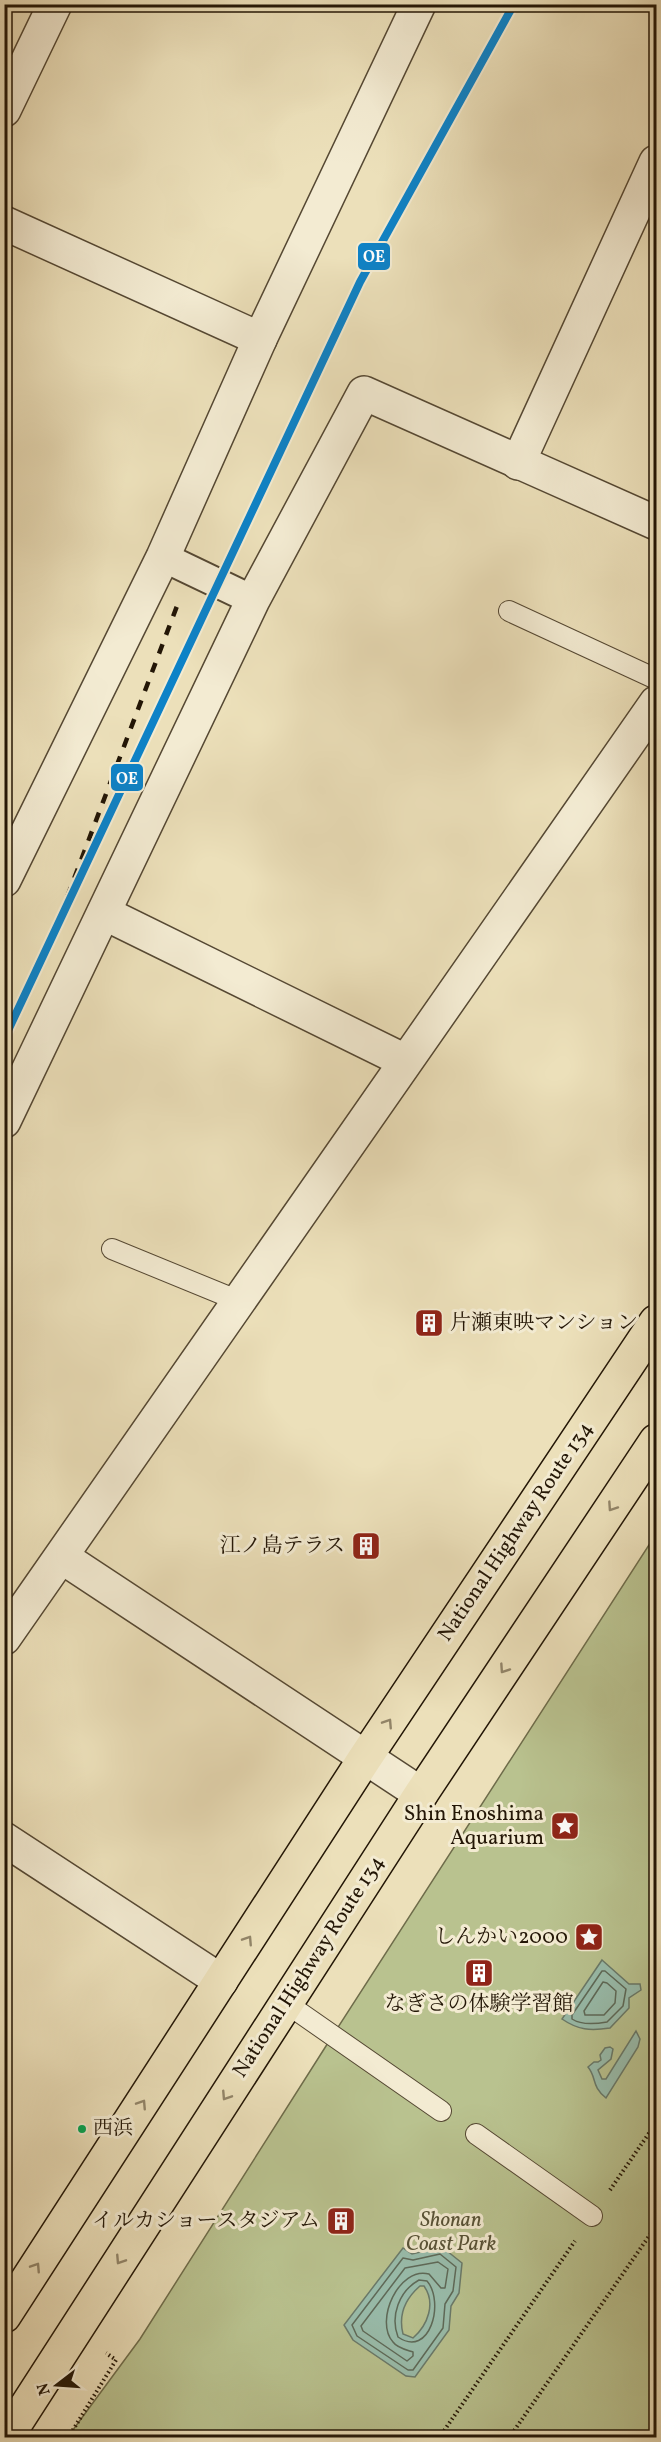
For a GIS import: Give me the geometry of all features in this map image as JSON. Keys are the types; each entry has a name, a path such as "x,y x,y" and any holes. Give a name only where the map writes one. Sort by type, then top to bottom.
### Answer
{"highway":[{"name":"National Highway Route 134","path":"4,2316 365,1758 657,1322"},
{"name":"National Highway Route 134","path":"6,2438 421,1794 651,1462"}],"street":[{"path":"4,110 55,4"},
{"path":"7,870 163,557 260,339 419,4"},
{"path":"518,463 657,162"},
{"path":"4,223 260,339"},
{"path":"4,1121 253,600 364,393 657,523"},
{"path":"163,557 253,600"},
{"path":"4,1638 657,703"},
{"path":"104,913 405,1061"},
{"path":"62,1557 421,1794"},
{"path":"4,1839 221,1981"}],"lane":[{"path":"509,611 657,679"},
{"path":"112,1249 239,1301"},
{"path":"286,2002 441,2110"},
{"path":"476,2134 592,2216"}],"path":[{"path":"439,2438 657,2123"},
{"path":"509,2438 657,2226"}],"green space":[{"name":"Shonan Coast Park","path":"656,1534 656,2437 67,2438 140,2339"}],"water":[{"path":"602,1960 629,1984 640,1984 641,1990 629,1998 629,2008 610,2028 579,2027 562,2019"},
{"path":"636,2031 640,2039 638,2047 606,2098 598,2090 588,2067 601,2060 600,2055 605,2048 613,2049 611,2059 598,2070 602,2079 606,2079"},
{"path":"442,2247 462,2263 459,2293 451,2306 449,2330 415,2377 406,2376 353,2340 344,2325 403,2248 412,2254","holes":["420,2286 424,2286 428,2293 429,2314 423,2327 413,2338 403,2334 402,2313 410,2296"]}],"railway":[{"path":"46,953 180,598"}],"transit line":[{"name":"OE","path":"4,1039 360,282 514,4"}],"place":[{"name":"片瀬東映マンション","path":"429,1323"},
{"name":"江ノ島テラス","path":"366,1546"},
{"name":"Shin Enoshima Aquarium","path":"565,1826"},
{"name":"しんかい2000","path":"589,1937"},
{"name":"なぎさの体験学習館","path":"479,1973"},
{"name":"西浜","path":"82,2129"},
{"name":"イルカショースタジアム","path":"341,2221"}]}
